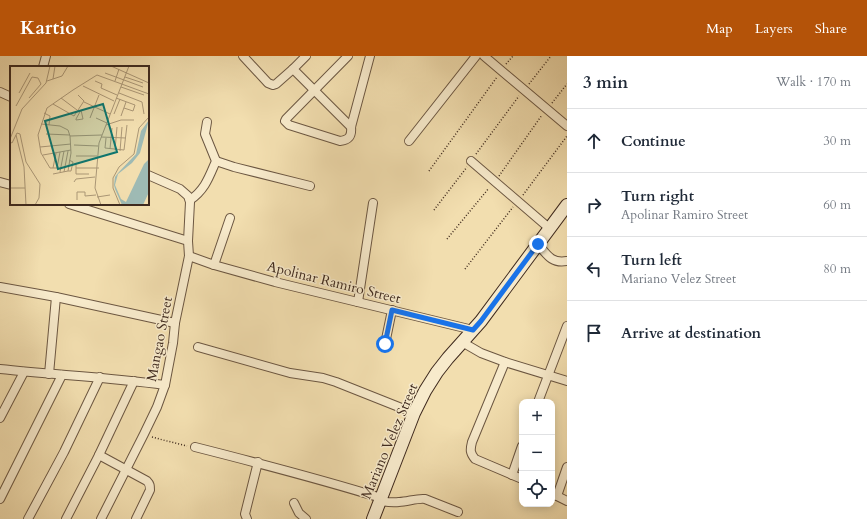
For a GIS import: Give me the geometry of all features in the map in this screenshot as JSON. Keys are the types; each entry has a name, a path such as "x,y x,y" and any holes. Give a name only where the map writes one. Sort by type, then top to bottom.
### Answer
{"street":[{"path":"43,66 46,56"},
{"path":"243,56 270,85 276,84 306,56"},
{"path":"348,56 286,119 286,123 340,141 345,140 350,136 352,131 351,127 370,56"},
{"path":"409,142 476,56"},
{"path":"484,56 567,126"},
{"path":"293,69 351,127"},
{"path":"0,92 10,97"},
{"path":"207,122 205,134 216,160 234,167 310,186"},
{"path":"149,175 180,189 188,196 190,200 197,195 206,183 216,160"},
{"path":"471,161 549,228"},
{"path":"0,182 10,185"},
{"name":"Mangao Street","path":"101,519 157,407 165,385 173,344 175,323 189,256 188,241 190,200"},
{"path":"358,302 373,203"},
{"path":"72,205 188,241"},
{"name":"Mariano Velez Street","path":"373,519 414,413 425,391 437,372 481,321 567,205"},
{"path":"214,264 230,218"},
{"path":"538,244 553,260 560,262 567,261"},
{"name":"Apolinar Ramiro Street","path":"189,256 275,282 473,330"},
{"path":"0,288 56,297 175,323"},
{"path":"49,374 56,297"},
{"path":"385,344 392,310"},
{"path":"539,399 567,326"},
{"path":"462,342 481,353 505,362 567,381"},
{"path":"198,347 290,373 323,378 414,413"},
{"path":"505,362 472,442 471,454 475,459 519,478"},
{"path":"0,369 165,385"},
{"path":"0,418 24,372"},
{"path":"0,499 62,375"},
{"path":"28,519 64,452 100,378"},
{"path":"66,519 99,455 134,381"},
{"path":"195,447 258,462 329,482 389,503 425,499 458,512"},
{"path":"99,455 147,481 150,486 150,490 136,519"},
{"path":"512,475 519,455"},
{"path":"248,519 245,514 258,462"},
{"path":"555,493 567,466"},
{"path":"555,495 567,501"},
{"path":"294,503 299,513 306,519"}],"path":[{"path":"429,171 501,70 513,56"},
{"path":"434,210 524,89 551,56"},
{"path":"547,109 567,84"},
{"path":"144,434 195,447"}],"route":[{"path":"385,344 392,310 473,330 538,244"}]}
